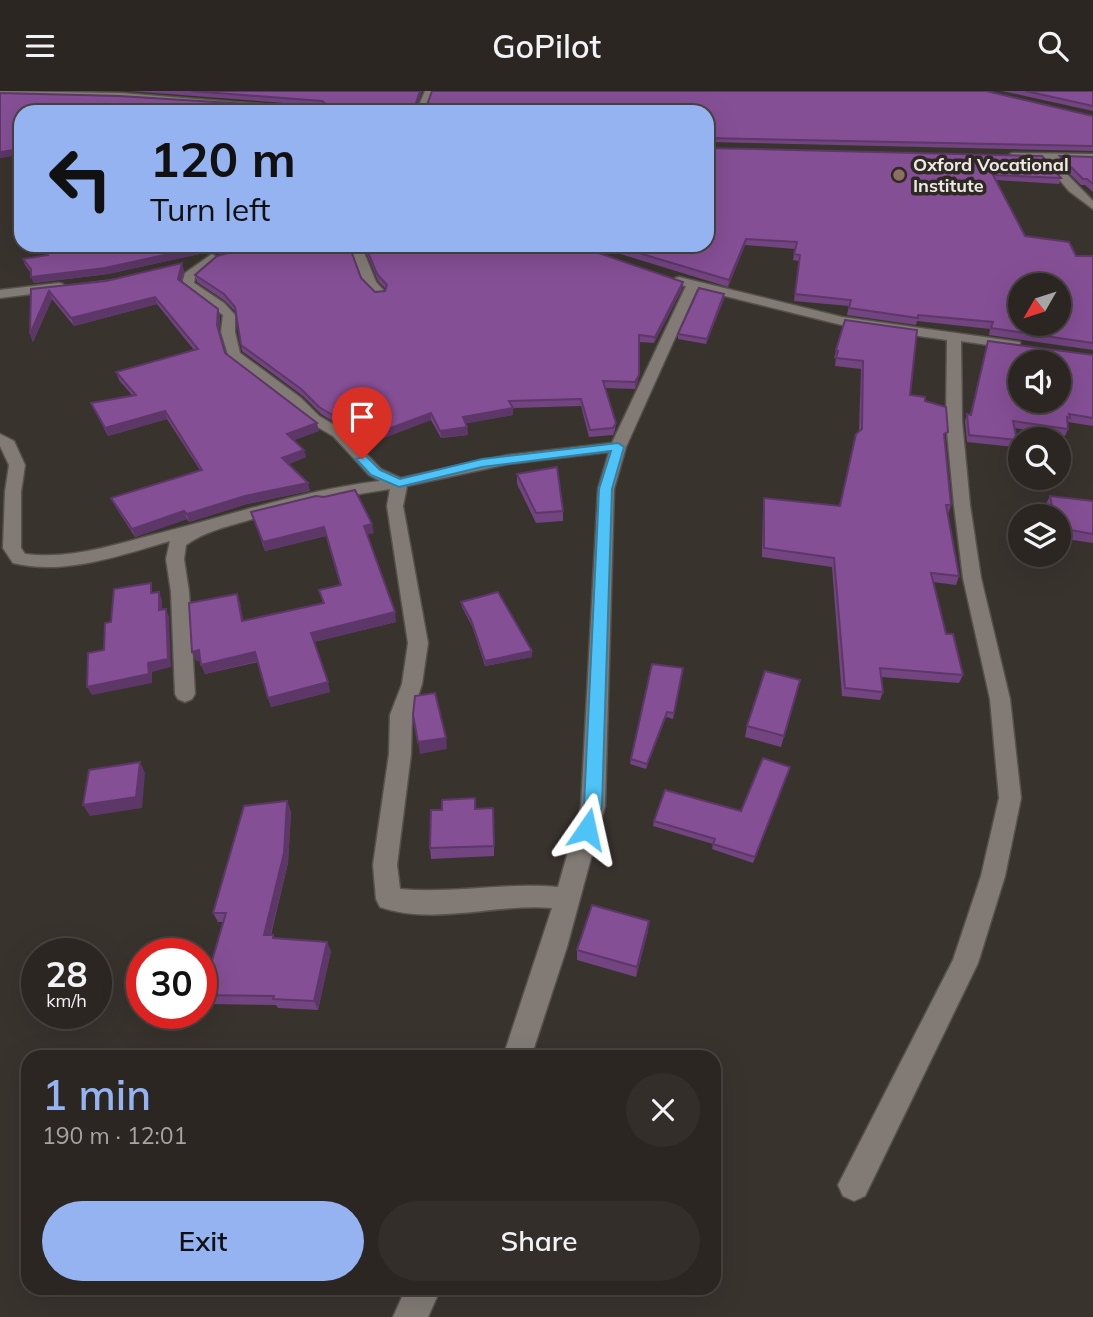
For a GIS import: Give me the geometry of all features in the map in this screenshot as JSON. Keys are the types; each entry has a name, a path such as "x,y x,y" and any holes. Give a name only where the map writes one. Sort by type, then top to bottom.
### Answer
{"street":[{"path":"225,102 236,91"},
{"path":"0,93 69,92 254,105"},
{"path":"1004,156 1093,157"},
{"path":"1045,157 1073,189 1093,206"},
{"path":"358,252 370,283 380,292"},
{"path":"187,264 218,257 189,276 188,285 195,292 217,302 229,315 228,332 234,355 296,401 314,419 338,433 375,472 399,483"},
{"path":"668,277 842,321 1033,348"},
{"path":"519,1050 568,899 593,806 606,489 618,447 693,285"},
{"path":"0,294 71,286"},
{"path":"854,1185 965,963 993,876 1010,798 1000,699 972,579 962,505 954,421 954,338"},
{"path":"0,439 8,444 18,465 13,492 12,548 19,559 35,563 107,551 194,531 338,491 399,483 482,463 618,447"},
{"path":"399,483 394,506 418,643 412,684 401,715 400,754 385,865 389,899 430,903 524,895 568,899"},
{"path":"185,694 180,592 175,559 178,543 194,531"},
{"path":"410,1317 421,1295"}],"building":[{"path":"191,91 420,91 415,105 327,105 322,101"},
{"path":"432,91 986,91 1093,116 1093,146 714,138 714,105 427,105"},
{"path":"1026,91 1093,91 1093,106"},
{"path":"0,93 119,96 262,105 14,105 14,150 0,152"},
{"path":"714,148 1042,156 1061,178 993,175 1025,236 1069,242 1076,256 1093,256 1093,343 1045,336 1071,336 1071,273 1008,273 1008,330 991,328 993,322 918,315 918,318 849,308 851,300 795,294 800,255 794,254 797,242 746,239 729,280 635,252 714,252"},
{"path":"1060,156 1093,157 1093,184 1083,179"},
{"path":"46,252 178,252 105,268 31,277 31,269 23,259 48,255"},
{"path":"232,252 352,252 361,278 375,292 385,291 387,285 377,274 368,252 595,252 683,282 655,337 639,335 639,375 635,382 603,381 616,423 613,428 590,430 581,399 509,401 513,408 463,417 467,427 440,431 431,413 369,436 344,414 336,417 319,407 301,389 241,345 235,307 224,294 195,275 217,256"},
{"path":"182,263 178,279 218,309 217,325 225,353 317,423 287,434 304,450 282,458 308,483 245,496 187,514 184,511 132,529 111,498 202,470 165,411 105,428 91,403 136,395 116,372 198,349 155,297 71,318 49,291 30,334 31,289 106,281"},
{"path":"699,288 724,294 707,339 678,334"},
{"path":"845,320 917,330 910,395 925,397 925,401 946,407 948,432 944,434 951,505 946,505 959,576 931,573 946,634 953,634 963,675 880,668 883,692 845,688 834,558 764,548 764,498 840,506 856,434 862,429 863,361 836,358"},
{"path":"988,341 1056,350 1008,350 1008,413 1071,413 1071,352 1093,355 1093,418 1069,414 1068,427 1013,421 1014,427 1008,427 1008,439 969,435 967,414 971,415"},
{"path":"557,467 563,511 536,513 517,474"},
{"path":"355,490 372,524 364,526 395,612 311,633 328,682 268,698 255,652 201,665 199,650 192,652 189,603 237,594 242,621 324,603 319,590 341,585 324,527 263,542 251,512 316,496 324,497"},
{"path":"1050,496 1093,501 1093,534 1071,530 1071,504 1052,504"},
{"path":"151,583 151,593 159,592 159,610 166,609 168,659 148,663 149,674 87,687 88,653 104,650 105,623 111,622 114,589"},
{"path":"498,592 532,651 485,661 471,620 461,602"},
{"path":"652,664 683,668 674,713 667,712 647,764 631,759"},
{"path":"765,671 800,680 784,736 747,726"},
{"path":"435,693 446,738 418,742 413,715 415,696"},
{"path":"763,758 790,767 755,857 713,844 715,839 654,821 665,790 741,811"},
{"path":"140,762 136,797 83,805 89,770"},
{"path":"475,798 475,809 493,808 494,846 430,848 431,810 442,810 442,800"},
{"path":"287,801 284,853 264,935 327,942 314,1001 273,999 274,996 217,995 217,944 226,913 213,913 244,806"},
{"path":"592,905 649,921 637,967 577,950"}],"place":[{"name":"Oxford Vocational Institute","path":"899,175"}],"route":[{"path":"362,459 375,472 399,483 482,463 556,452 618,447 606,489 593,806 587,829"}]}
